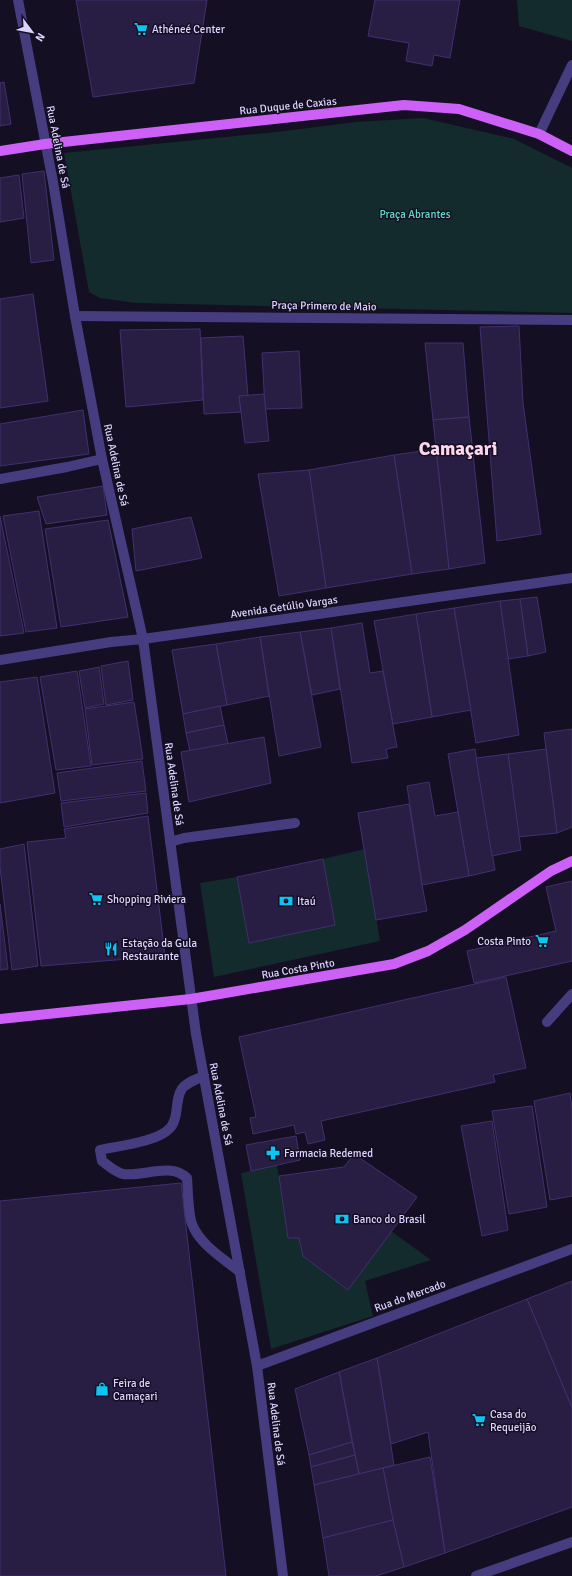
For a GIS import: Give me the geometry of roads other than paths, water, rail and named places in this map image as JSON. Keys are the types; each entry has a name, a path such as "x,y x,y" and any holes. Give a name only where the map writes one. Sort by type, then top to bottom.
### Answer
{"main road":[{"name":"Rua Duque de Caxias","path":"0,150 404,105 459,109 539,134 572,151"},
{"name":"Rua Costa Pinto","path":"0,1019 191,999 394,964 428,951 459,933 550,871 572,861"}],"street":[{"name":"Rua Adelina de Sá","path":"18,0 102,459 143,639 191,999 257,1366 283,1576"},
{"path":"539,134 572,65"},
{"name":"Praça Primero de Maio","path":"75,316 572,320"},
{"path":"0,479 102,459"},
{"name":"Avenida Getúlio Vargas","path":"0,660 111,642 143,639 572,578"},
{"path":"170,842 184,838 295,823"},
{"path":"546,1022 572,994"},
{"path":"204,1076 187,1083 178,1094 175,1121 170,1128 154,1138 100,1150 102,1161 116,1172 125,1174 170,1171 179,1171 184,1174 187,1178 192,1224 197,1234 205,1244 240,1272"},
{"name":"Rua do Mercado","path":"257,1366 572,1249"},
{"path":"476,1576 572,1542"}],"place":[{"name":"Athéneé Center","path":"141,29"},
{"name":"Shopping Riviera","path":"96,899"},
{"name":"Itaú","path":"286,901"},
{"name":"Costa Pinto","path":"542,941"},
{"name":"Estação da Gula Restaurante","path":"111,949"},
{"name":"Farmacia Redemed","path":"273,1153"},
{"name":"Banco do Brasil","path":"342,1219"},
{"name":"Feira de Camaçari","path":"102,1389"},
{"name":"Casa do Requeijão","path":"479,1420"}],"district":[{"name":"Camaçari","path":"458,449"}],"park label":[{"name":"Praça Abrantes","path":"415,214"}]}
